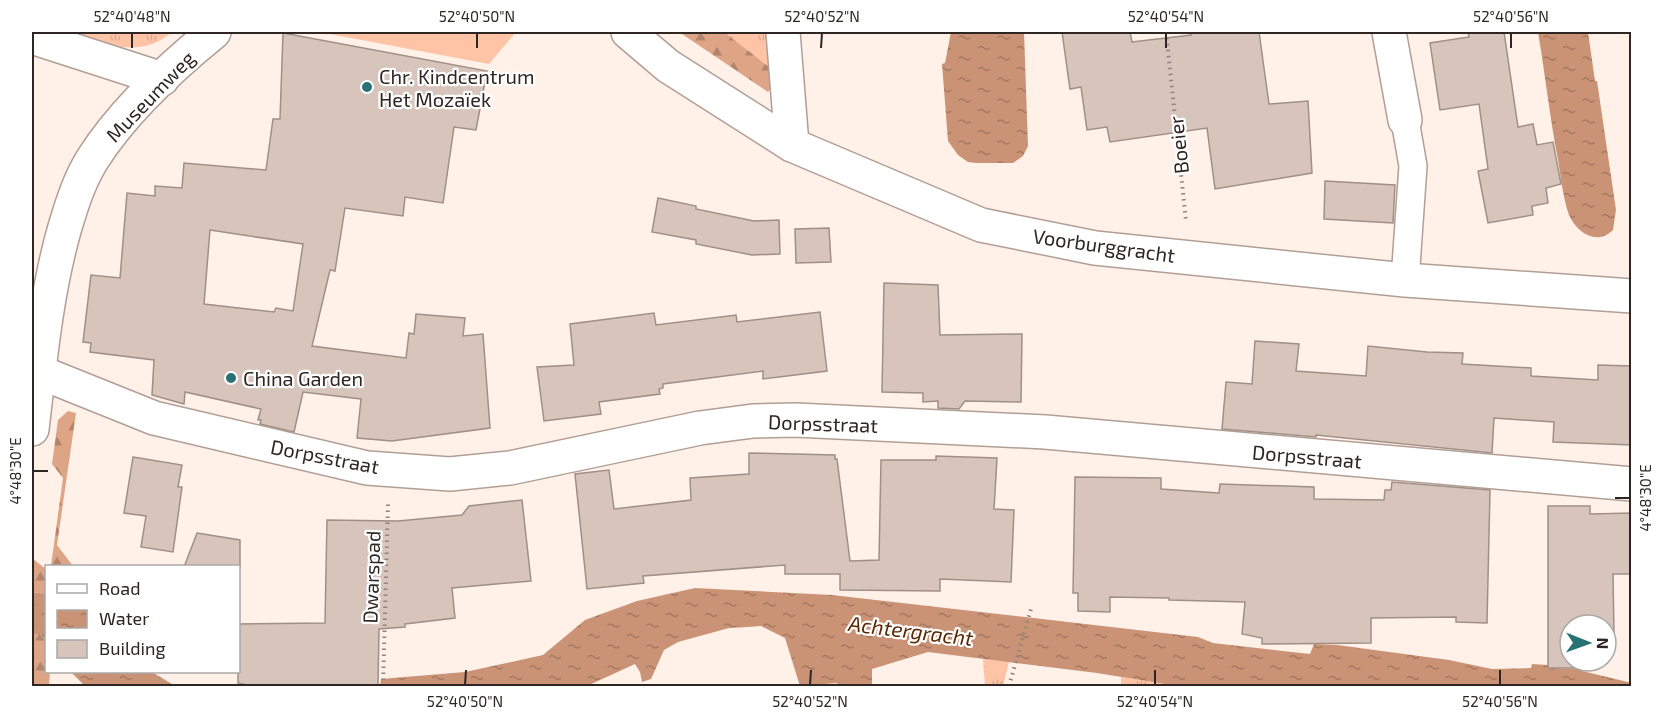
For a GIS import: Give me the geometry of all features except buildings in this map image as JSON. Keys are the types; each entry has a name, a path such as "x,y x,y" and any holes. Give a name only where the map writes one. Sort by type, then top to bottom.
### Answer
{"street":[{"name":"Museumweg","path":"32,429 35,370 52,279 59,248 81,180 92,160 116,129 162,79 214,32"},
{"name":"Voorburggracht","path":"628,32 668,66 792,145 981,225 1095,248 1405,280 1632,296"},
{"path":"783,32 792,145"},
{"path":"1389,32 1413,166 1405,280"},
{"path":"32,37 162,79"},
{"name":"Dorpsstraat","path":"35,370 154,418 366,468 450,474 510,468 700,428 753,421 796,420 1045,432 1632,484"}],"path":[{"name":"Boeier","path":"1166,32 1190,258"},
{"name":"Dwarspad","path":"383,687 389,468"},
{"path":"1009,687 1031,609"}],"green space":[{"path":"78,32 172,32 147,46 118,47 116,55 75,41"},
{"path":"319,32 516,32 489,64"},
{"path":"679,32 724,32 777,73 777,82 768,92"},
{"path":"724,32 776,32 777,73"},
{"path":"68,411 76,413 57,545 72,565 51,565 63,478 52,464 58,420"},
{"path":"33,559 45,568 45,594 32,592"},
{"path":"32,634 40,634 45,641 45,673 50,673 49,686 32,686"},
{"path":"983,659 1009,662 1003,686 985,686"},
{"path":"1121,677 1177,686 1121,686"}],"water":[{"path":"951,32 1024,32 1028,146 1023,156 1013,163 968,162 958,155 948,141 942,64 945,63"},
{"path":"1538,32 1588,32 1616,210 1613,230 1607,235 1594,237 1582,232 1569,215 1562,188"},
{"name":"Achtergracht","path":"695,588 832,595 1198,637 1213,643 1310,654 1314,644 1337,645 1449,660 1492,669 1531,668 1532,664 1548,665 1548,668 1558,668 1558,673 1590,673 1632,683 1631,686 1177,686 1097,673 928,652 872,669 872,686 838,686 837,683 800,686 785,638 761,626 729,628 678,642 664,650 651,679 642,682 635,664 587,686 380,686 381,679 465,672 543,655 585,620 637,601"},
{"path":"32,592 45,594 45,641 40,634 32,634"},
{"path":"72,673 154,673 172,684 184,686 85,686"}],"place":[{"name":"Chr. Kindcentrum Het Mozaïek","path":"367,87"},
{"name":"China Garden","path":"231,378"}]}
